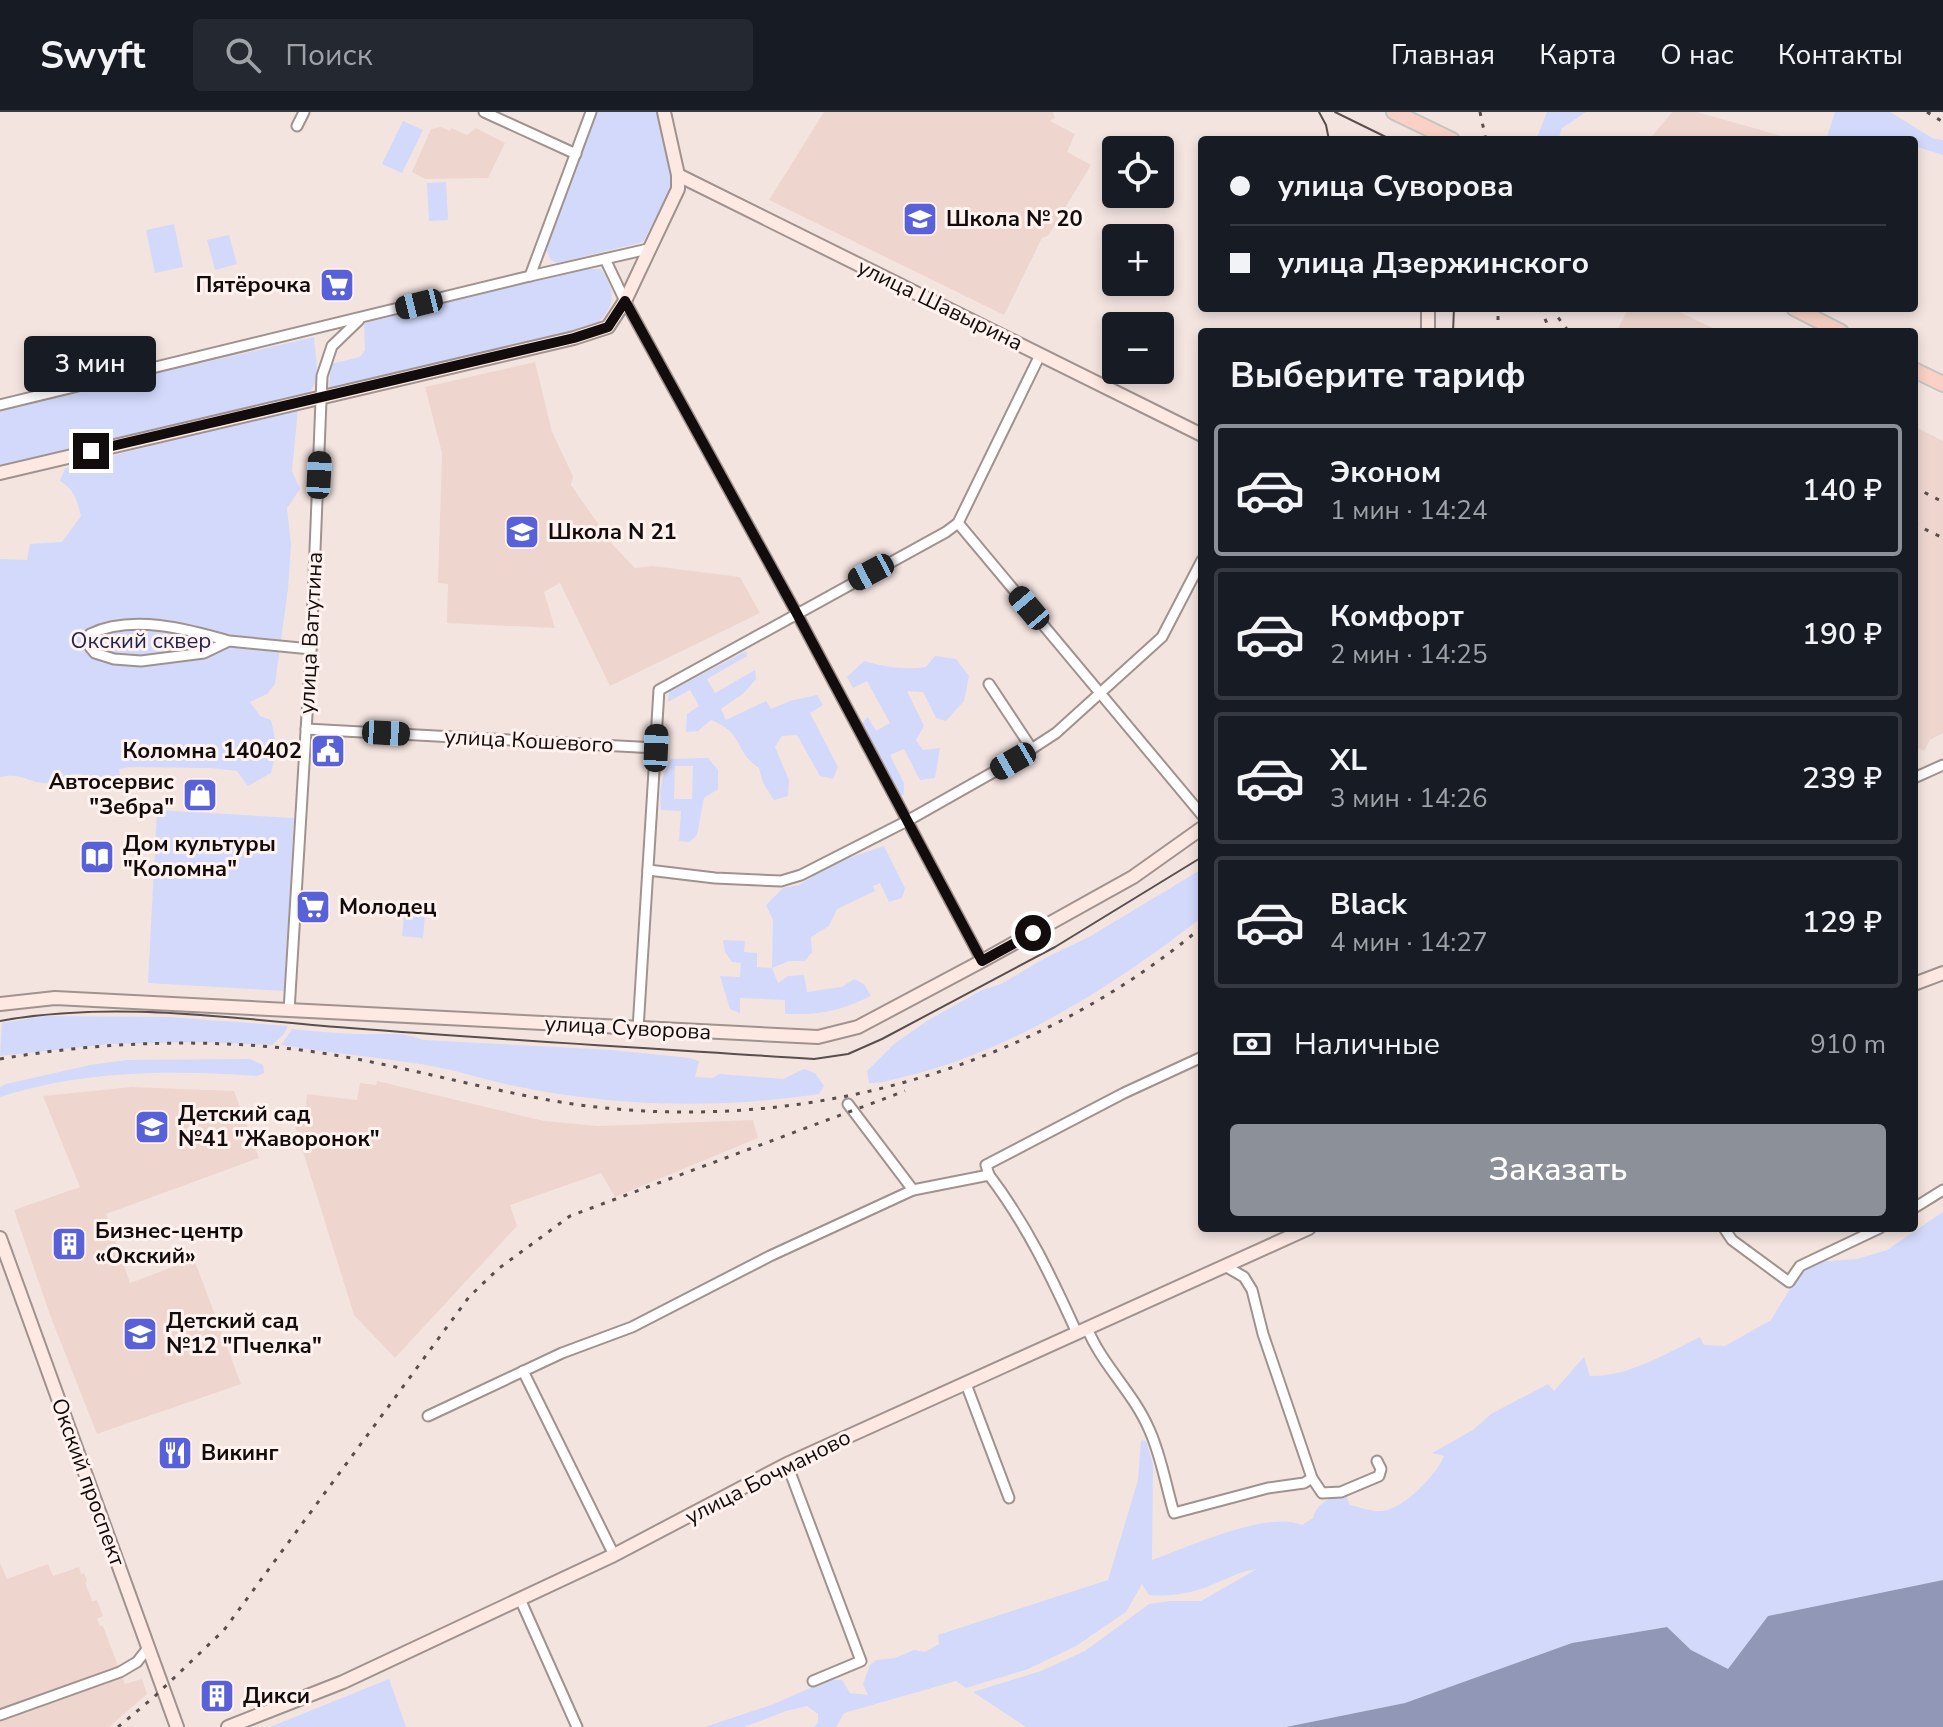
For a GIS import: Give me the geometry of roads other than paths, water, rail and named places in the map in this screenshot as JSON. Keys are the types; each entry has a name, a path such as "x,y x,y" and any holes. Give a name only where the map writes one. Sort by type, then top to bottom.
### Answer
{"main road":[{"path":"1394,112 1439,136"},
{"path":"1802,312 1833,328"},
{"path":"1918,372 1943,384"}],"street":[{"path":"297,126 304,112"},
{"path":"484,112 576,154"},
{"path":"530,276 591,112"},
{"path":"0,473 574,338 608,327 625,301 678,189 678,175 664,112"},
{"name":"улица Шавырина","path":"678,175 1198,433"},
{"path":"0,405 648,249"},
{"path":"605,259 982,961"},
{"name":"улица Ватутина","path":"289,1011 311,649 322,376 332,346 361,318"},
{"path":"638,1029 659,690 958,523 1040,355"},
{"path":"958,523 1198,810"},
{"path":"648,870 715,878 781,881 801,875 907,821 1056,733 1162,637 1198,568"},
{"path":"229,641 204,653 141,661 114,659 95,653 90,647 90,634 101,629 126,626 177,628 229,641 311,649"},
{"path":"989,684 1032,749"},
{"name":"улица Кошевого","path":"306,729 656,748"},
{"path":"1918,776 1943,765"},
{"name":"улица Суворова","path":"0,1004 55,998 818,1037 858,1027 982,961 1133,877 1198,831"},
{"path":"1918,982 1943,973"},
{"path":"1198,1059 1124,1093 986,1165 989,1175 1016,1211 1040,1252 1082,1330 1150,1430 1174,1513 1268,1488 1304,1483 1312,1478"},
{"path":"848,1104 913,1190"},
{"path":"428,1416 523,1371 632,1327 770,1256 913,1190 989,1175"},
{"path":"1918,1206 1943,1190"},
{"name":"улица Бочманово","path":"228,1727 343,1682 614,1555 787,1464 1300,1232"},
{"path":"1727,1232 1732,1240 1789,1282 1800,1266 1872,1232"},
{"name":"Окский проспект","path":"0,1238 177,1727"},
{"path":"1225,1266 1244,1277 1252,1290 1263,1334 1312,1478 1322,1493 1341,1492 1379,1476 1381,1469 1377,1461"},
{"path":"523,1371 614,1555"},
{"path":"966,1384 1009,1498"},
{"path":"787,1464 861,1661 813,1681"},
{"path":"520,1599 577,1727"},
{"path":"0,1715 120,1672 137,1662 148,1648"}],"tram line":[{"path":"1319,112 1328,136"},
{"path":"1335,112 1384,136"},
{"path":"1453,328 1454,312"},
{"path":"0,1021 87,1012 175,1013 814,1059 848,1054 882,1039 1055,947 1198,859"}],"railway":[{"path":"1480,112 1485,136"},
{"path":"1927,112 1943,122"},
{"path":"1498,312 1498,328"},
{"path":"1542,312 1549,328"},
{"path":"1554,312 1566,328"},
{"path":"1918,489 1943,502"},
{"path":"1918,526 1943,538"},
{"path":"0,1059 74,1049 150,1044 264,1046 369,1062 573,1104 657,1112 741,1110 824,1100 906,1082 985,1055 1062,1020 1134,978 1198,930"},
{"path":"118,1727 224,1630 469,1297 498,1269 570,1216 905,1091"}],"place":[{"name":"Школа № 20","path":"920,219"},
{"name":"Пятёрочка","path":"337,285"},
{"name":"Школа N 21","path":"522,532"},
{"name":"Коломна 140402","path":"328,751"},
{"name":"Автосервис \"Зебра\"","path":"200,795"},
{"name":"Дом культуры \"Коломна\"","path":"97,857"},
{"name":"Молодец","path":"313,907"},
{"name":"Детский сад №41 \"Жаворонок\"","path":"152,1127"},
{"name":"Бизнес-центр «Окский»","path":"69,1244"},
{"name":"Детский сад №12 \"Пчелка\"","path":"140,1334"},
{"name":"Викинг","path":"175,1453"},
{"name":"Дикси","path":"217,1696"}],"park label":[{"name":"Окский сквер","path":"141,641"}]}
